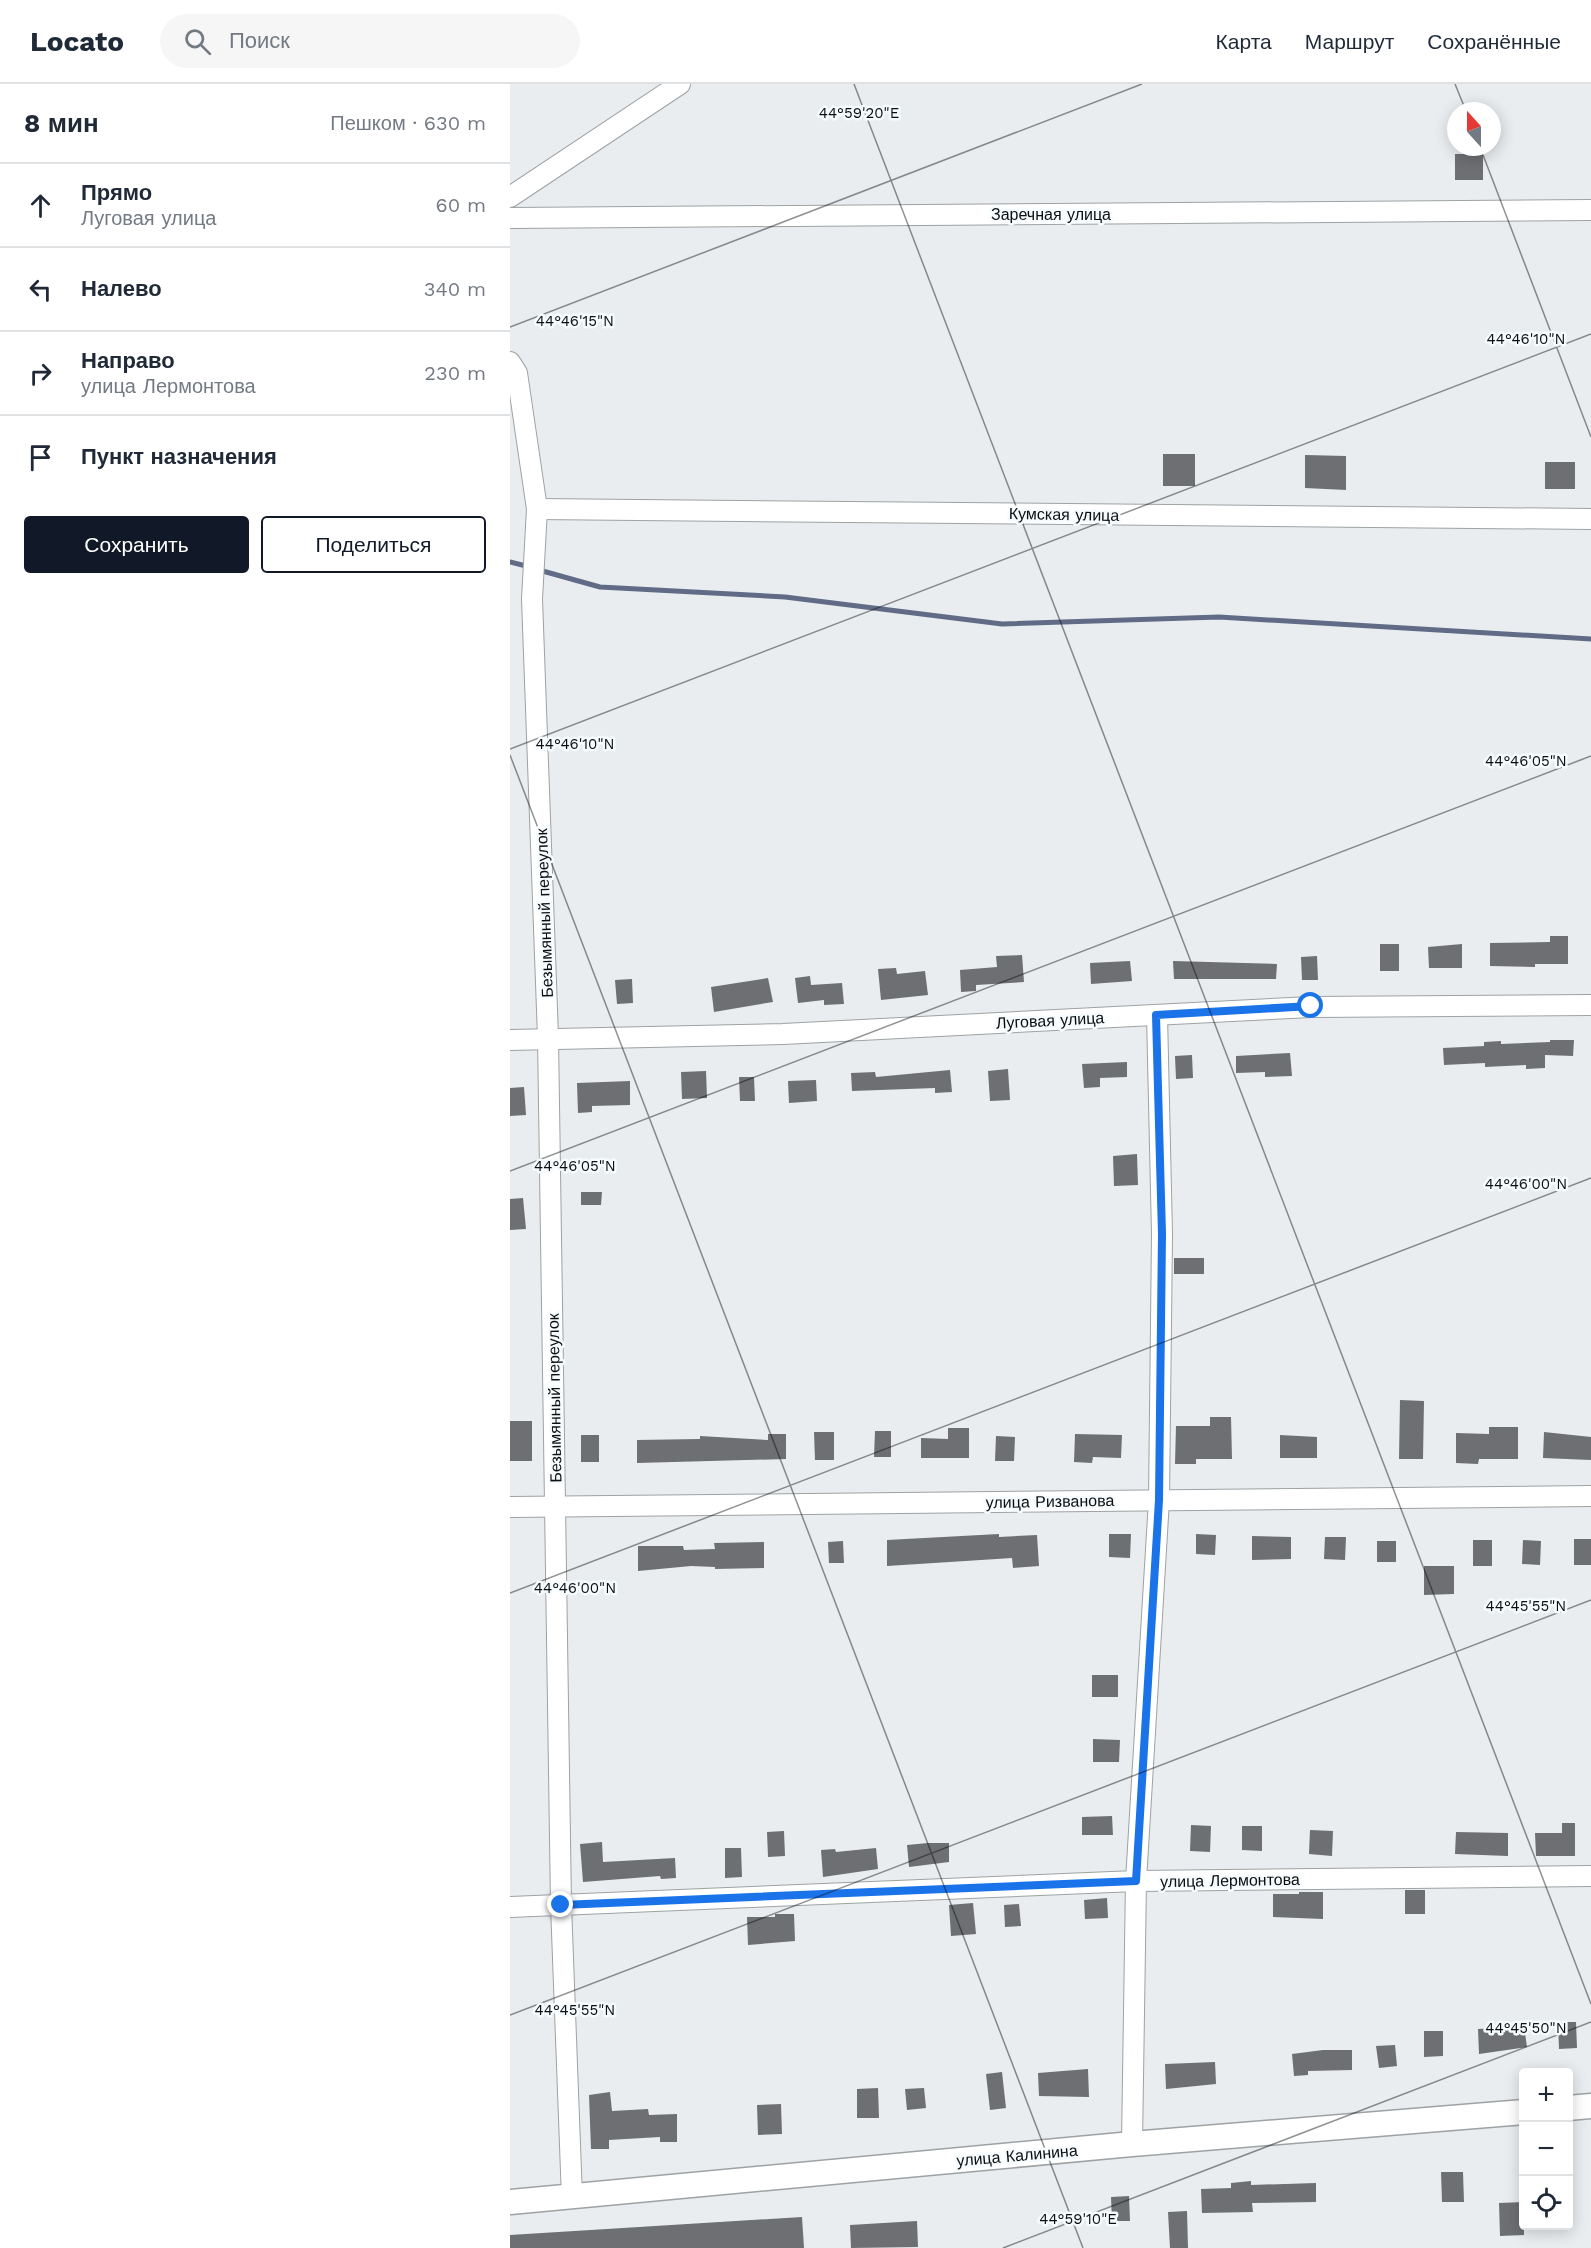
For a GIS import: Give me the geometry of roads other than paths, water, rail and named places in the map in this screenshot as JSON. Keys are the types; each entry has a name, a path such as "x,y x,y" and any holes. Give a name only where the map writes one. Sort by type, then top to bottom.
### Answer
{"street":[{"path":"510,197 680,84"},
{"name":"Заречная улица","path":"510,218 1591,210"},
{"name":"Безымянный переулок","path":"510,362 517,374 537,509 532,599 548,1037 561,1905 572,2198"},
{"name":"Кумская улица","path":"537,509 1591,519"},
{"name":"Луговая улица","path":"510,1040 548,1037 783,1034 1311,1006 1591,1005"},
{"path":"1132,2144 1136,1881 1159,1500 1162,1234 1156,1015"},
{"name":"улица Ризванова","path":"510,1507 1591,1496"},
{"name":"улица Лермонтова","path":"510,1907 1136,1881 1591,1876"},
{"path":"1573,2108 1591,2106"},
{"name":"улица Калинина","path":"510,2202 1132,2144 1519,2112"}],"waterway":[{"path":"510,562 530,567"},
{"path":"539,570 600,587 785,597 1002,624 1219,617 1591,639"}]}
